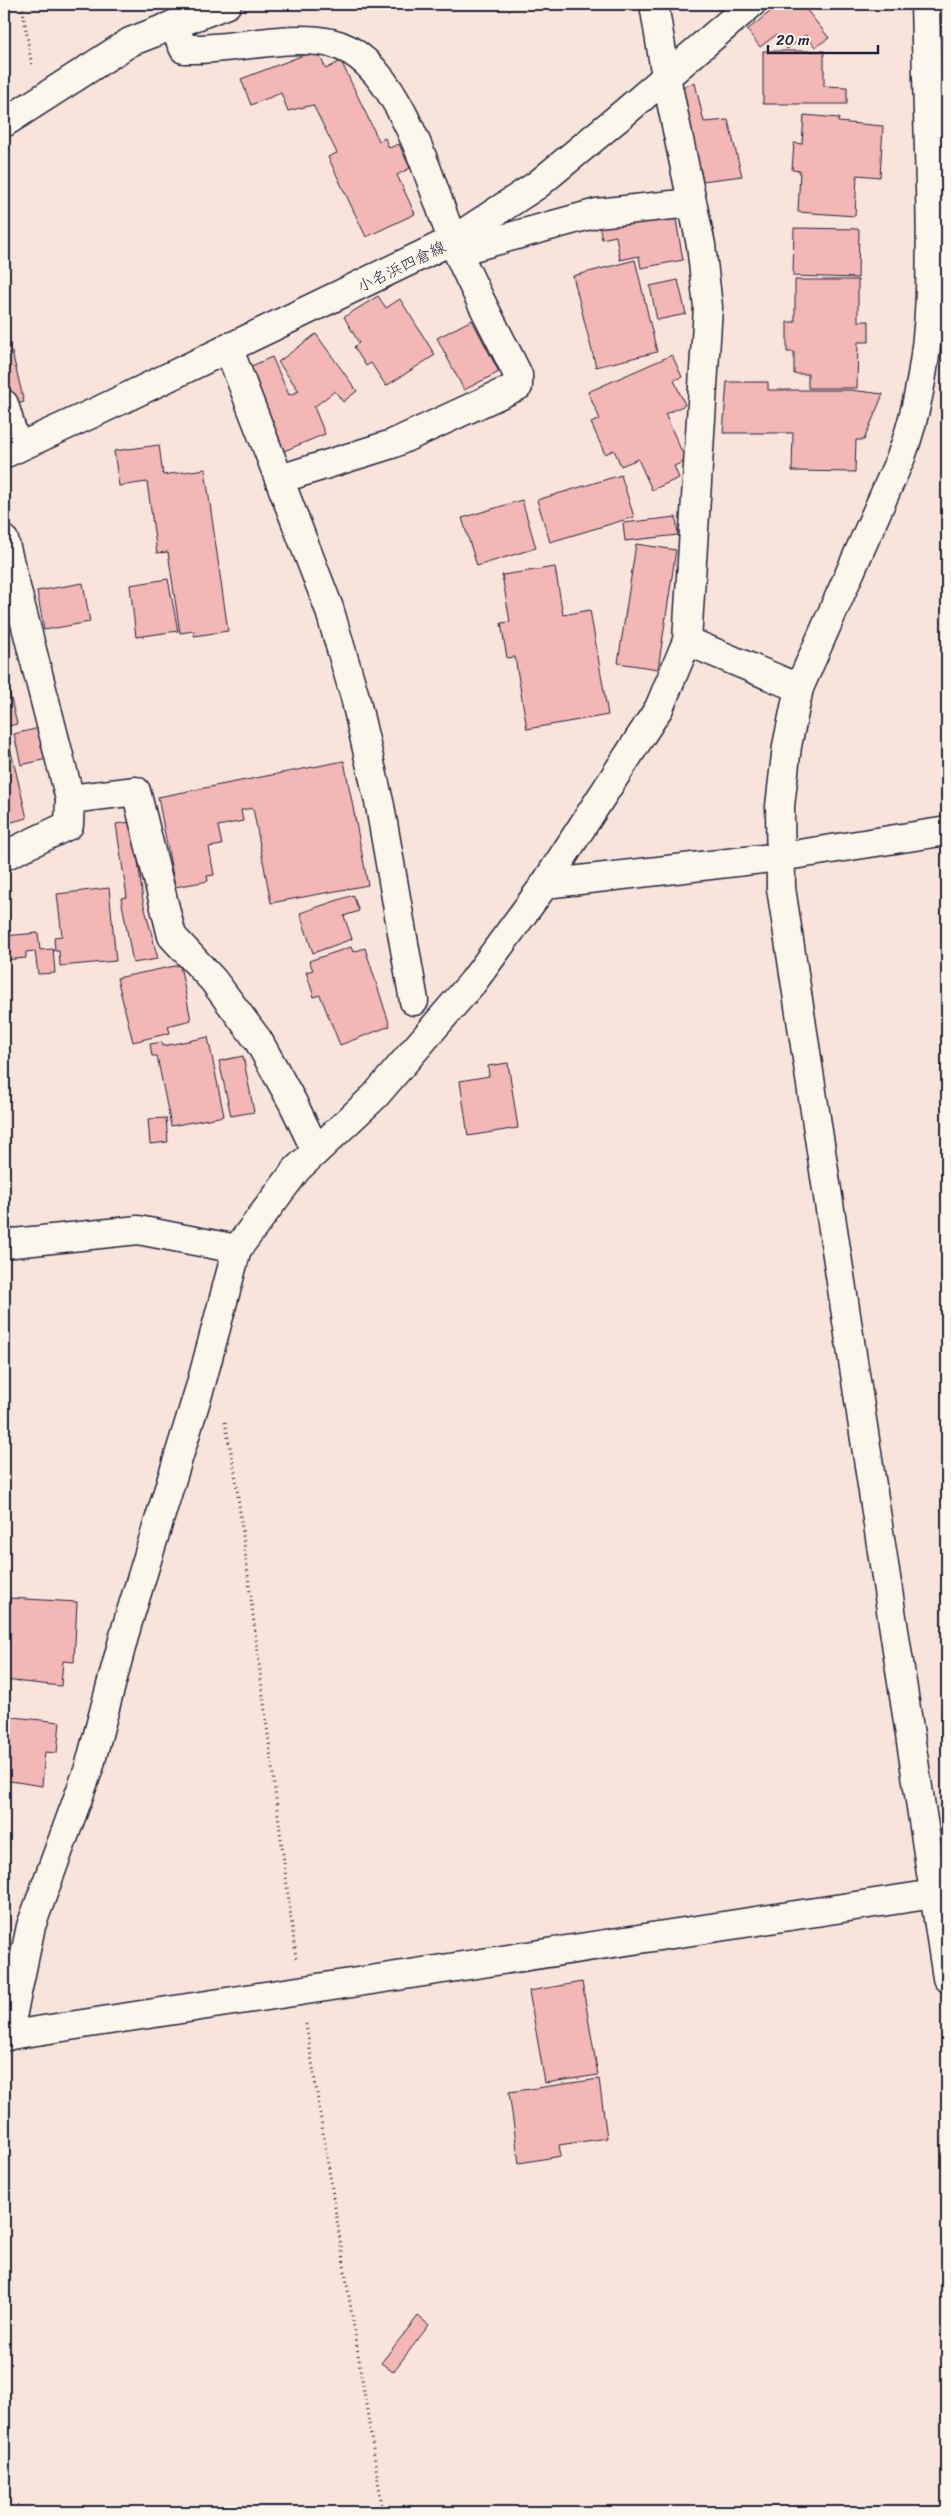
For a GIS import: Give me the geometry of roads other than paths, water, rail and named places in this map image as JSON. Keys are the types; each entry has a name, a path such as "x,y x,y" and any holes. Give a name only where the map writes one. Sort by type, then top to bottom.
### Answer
{"street":[{"path":"4,123 130,42 227,4"},
{"path":"654,4 666,77 701,245 708,307 688,640 659,708 546,884 461,996 375,1096 297,1169 237,1249 202,1384 127,1625 89,1768 31,1926 6,2036 941,1893"},
{"name":"小名浜四倉線","path":"10,451 228,347 455,244 537,185 751,4"},
{"path":"925,4 932,282 927,353 913,426 799,688 786,754 780,806 780,858 781,888 941,1893 947,1978"},
{"path":"172,25 184,49 208,50 306,40 332,43 353,52 376,71 406,119 455,244 518,375 518,386 392,444 280,479"},
{"path":"455,244 473,247 597,213 691,203"},
{"path":"228,347 329,608 356,697 380,806 414,1001"},
{"path":"4,404 10,451"},
{"path":"4,540 70,799 69,824 4,856"},
{"path":"688,640 799,688"},
{"path":"70,799 136,791 172,936 213,980 258,1040 293,1103 316,1151"},
{"path":"546,884 780,858 947,831"},
{"path":"4,1244 138,1230 237,1249"}]}
